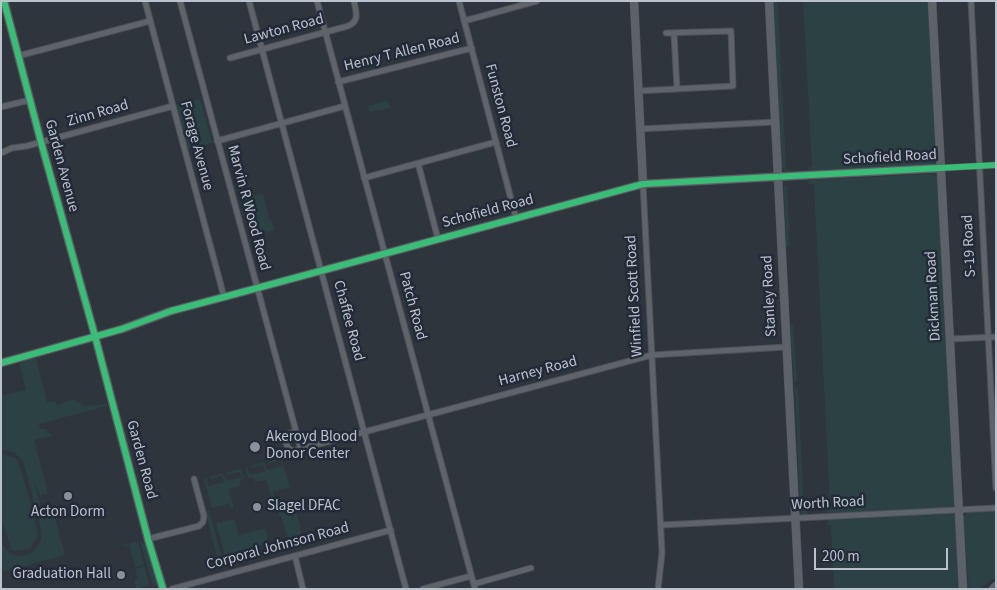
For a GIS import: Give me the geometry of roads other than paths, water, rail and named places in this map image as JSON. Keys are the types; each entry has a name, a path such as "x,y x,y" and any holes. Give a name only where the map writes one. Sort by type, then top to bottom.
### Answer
{"street":[{"name":"Garden Avenue","path":"4,1 95,336"},
{"name":"Forage Avenue","path":"145,1 224,297"},
{"name":"Marvin R Wood Road","path":"180,1 301,450"},
{"name":"Chaffee Road","path":"249,1 406,589"},
{"name":"Patch Road","path":"318,1 338,82 474,586"},
{"name":"Funston Road","path":"459,1 516,218"},
{"name":"Henry T Allen Road","path":"464,21 537,1"},
{"name":"Winfield Scott Road","path":"634,1 661,525 662,567 658,589"},
{"name":"Stanley Road","path":"769,1 799,589"},
{"name":"Dickman Road","path":"932,1 963,589"},
{"name":"S-19 Road","path":"970,1 996,488"},
{"name":"Lawton Road","path":"230,58 348,26 354,23 357,16 354,2"},
{"path":"18,56 150,21"},
{"path":"638,91 733,86 731,31 666,33"},
{"path":"674,33 677,89"},
{"name":"Henry T Allen Road","path":"338,82 472,48"},
{"path":"1,107 30,100"},
{"name":"Zinn Road","path":"1,153 12,148 41,142 173,106"},
{"path":"217,141 345,106"},
{"path":"640,129 775,122"},
{"path":"364,178 496,142"},
{"path":"418,163 438,239"},
{"name":"Schofield Road","path":"1,363 122,330 171,311 643,184 996,166"},
{"name":"Garden Road","path":"95,336 148,539 163,589"},
{"path":"950,339 996,337"},
{"name":"Harney Road","path":"301,450 652,355 786,347"},
{"path":"296,431 286,437 286,445 292,451 301,450"},
{"path":"148,539 199,526 204,522 194,479"},
{"name":"Worth Road","path":"661,525 996,508"},
{"name":"Corporal Johnson Road","path":"172,589 391,530"},
{"path":"295,556 304,588"},
{"path":"474,586 531,568"},
{"path":"423,589 472,576"}],"place":[{"name":"Akeroyd Blood Donor Center","path":"255,447"},
{"name":"Acton Dorm","path":"68,496"},
{"name":"Slagel DFAC","path":"257,507"},
{"name":"Graduation Hall","path":"121,575"}]}
